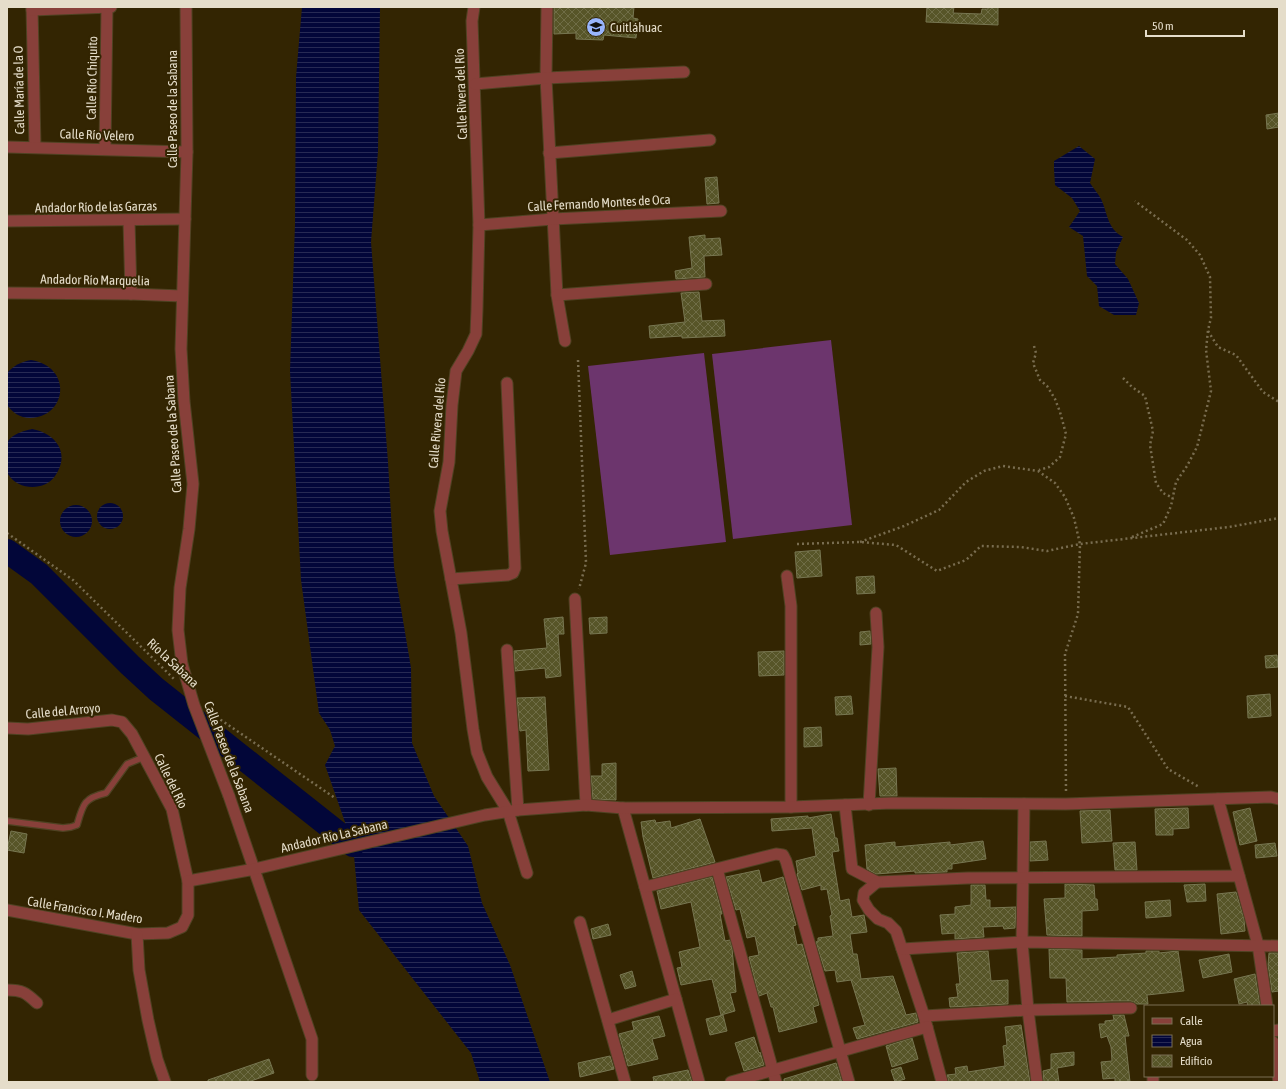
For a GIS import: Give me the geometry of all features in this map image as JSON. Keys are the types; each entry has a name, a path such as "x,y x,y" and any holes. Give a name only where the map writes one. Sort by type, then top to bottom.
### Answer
{"street":[{"name":"Calle Río Chiquito","path":"105,149 107,7"},
{"path":"32,8 111,7"},
{"name":"Calle Paseo de la Sabana","path":"186,7 187,152 181,349 193,484 189,529 180,588 178,630 182,664 194,705 255,869 312,1039 312,1075"},
{"name":"Calle Rivera del Río","path":"474,7 472,21 479,224 476,334 456,371 452,405 449,462 440,511 442,531 462,633 477,752 487,777 513,810"},
{"path":"547,7 546,78 549,153 557,295 565,340"},
{"name":"Calle María de la O","path":"32,8 35,148"},
{"path":"475,84 546,78 684,72"},
{"path":"549,153 710,140"},
{"name":"Calle Río Velero","path":"7,147 187,152"},
{"name":"Calle Fernando Montes de Oca","path":"479,224 721,211"},
{"name":"Andador Río de las Garzas","path":"7,221 129,221 185,219"},
{"path":"129,221 131,294"},
{"path":"557,295 706,284"},
{"name":"Andador Río Marquelia","path":"7,293 182,296"},
{"path":"451,579 508,575 513,573 515,568 507,383"},
{"path":"786,576 791,606 791,807"},
{"path":"575,600 586,805"},
{"path":"869,805 878,647 876,612"},
{"path":"506,650 513,810 527,873"},
{"name":"Calle del Arroyo","path":"7,728 28,729 112,720 122,722"},
{"name":"Calle del Río","path":"122,722 132,734 172,809 188,881"},
{"name":"Andador Río La Sabana","path":"188,881 255,869 513,810 586,805 623,808 791,807 892,803 1066,804 1271,797 1279,799"},
{"path":"1218,799 1258,945 1268,1005"},
{"path":"1024,804 1022,942 1028,1010 1037,1082"},
{"path":"845,806 852,868 877,882 1023,877 1239,876"},
{"path":"623,808 699,1082"},
{"path":"645,887 776,854 783,855 786,861 849,1082"},
{"path":"717,869 776,1082"},
{"name":"Calle Francisco I. Madero","path":"7,910 137,934 168,933 182,927 188,915 188,881"},
{"path":"877,882 864,893 863,900 868,910 878,918 888,923 896,931 924,1016 942,1082"},
{"path":"580,922 625,1082"},
{"path":"137,934 139,970 148,1020 157,1059 165,1082"},
{"path":"902,950 1022,942 1279,946"},
{"path":"7,990 18,990 24,992 37,1003"},
{"path":"608,1020 676,999"},
{"path":"924,1016 1028,1010 1131,1008"},
{"path":"731,1082 927,1028"},
{"path":"1274,1050 1278,1082"}],"lane":[{"path":"7,821 63,828 77,825 82,809 89,799 106,793 127,764 144,757"}],"path":[{"path":"1128,539 1163,524 1176,482 1188,466 1197,446 1212,391 1206,350 1211,318 1210,277 1200,255 1187,240 1135,201"},
{"path":"1208,330 1218,347 1236,355 1263,392 1279,402"},
{"path":"1034,346 1036,353 1034,363 1040,380 1047,386 1055,399 1066,434 1060,457 1049,467 1038,471"},
{"path":"575,600 586,563 578,360"},
{"path":"1123,378 1144,396 1153,431 1150,445 1156,483 1162,493 1172,498"},
{"path":"860,542 904,526 939,510 966,482 984,471 1002,466 1038,471 1055,483 1065,497 1074,518 1080,544 1078,614 1065,654 1066,804"},
{"path":"797,544 860,542 896,545 937,571 966,560 981,546 1021,547 1047,551 1080,544 1229,528 1279,518"},
{"name":"Río la Sabana","path":"7,533 73,580 175,680"},
{"path":"1065,696 1128,707 1168,769 1200,788"},
{"name":"Río la Sabana","path":"203,705 220,720 335,798"}],"shaded area":[{"path":"831,340 852,525 733,539 712,354"},
{"path":"704,353 726,542 610,555 588,366"}],"water":[{"path":"302,7 380,7 378,151 371,242 388,462 394,567 411,668 412,743 434,796 468,846 482,903 510,965 550,1082 480,1082 471,1053 359,910 353,845 325,765 335,746 330,730 319,713 301,580 290,371 295,224 296,77"},
{"path":"1079,146 1095,159 1090,183 1101,199 1111,225 1123,237 1116,252 1115,264 1128,279 1139,303 1136,315 1114,315 1099,306 1097,286 1087,276 1083,236 1069,227 1080,211 1072,198 1055,185 1054,161"},
{"path":"31,360 45,364 54,372 59,381 60,391 58,401 52,410 42,416 30,418 17,414 7,405 7,373 18,364"},
{"path":"32,429 41,431 54,440 61,453 62,460 60,468 51,481 32,487 18,484 12,480 8,474 7,444 14,435"},
{"path":"110,503 119,507 123,516 119,525 110,529 101,525 97,516 101,507"},
{"path":"73,505 79,505 89,512 92,521 91,527 85,534 79,537 73,537 63,530 60,524 60,518 67,508"}],"building":[{"name":"Cuitláhuac","path":"554,7 634,7 633,18 638,19 636,38 604,35 603,40 576,39 576,33 554,34"},
{"path":"927,7 954,7 953,13 981,14 982,9 988,9 988,7 998,7 998,25 926,22"},
{"path":"1279,113 1279,127 1267,129 1266,115"},
{"path":"717,177 719,203 707,204 705,178"},
{"path":"705,235 705,239 720,238 722,255 704,256 705,277 676,279 675,271 692,268 689,237"},
{"path":"699,292 702,321 724,320 725,336 650,338 649,326 685,322 681,293"},
{"path":"820,550 822,576 797,578 795,552"},
{"path":"874,576 875,593 857,594 856,577"},
{"path":"563,617 564,634 558,634 561,676 546,678 545,668 515,671 514,651 547,648 544,619"},
{"path":"607,617 607,633 590,634 589,618"},
{"path":"870,631 871,644 860,645 860,632"},
{"path":"784,651 784,675 759,676 758,652"},
{"path":"1277,655 1278,667 1266,668 1265,656"},
{"path":"1270,694 1271,716 1248,718 1247,696"},
{"path":"851,696 853,714 836,715 835,697"},
{"path":"545,697 549,770 528,771 526,730 520,731 517,698"},
{"path":"821,727 822,746 804,747 804,728"},
{"path":"616,763 616,800 593,799 591,776 602,776 602,764"},
{"path":"896,768 897,796 880,796 878,769"},
{"path":"1188,808 1189,828 1173,829 1173,835 1156,835 1155,809"},
{"path":"1250,808 1257,841 1240,845 1233,812"},
{"path":"1110,810 1112,841 1082,843 1080,811"},
{"path":"831,814 839,851 832,852 840,901 849,899 852,917 864,915 867,932 850,934 853,954 857,954 861,979 893,976 906,1015 916,1013 918,1022 857,1039 853,1028 865,1025 851,980 837,982 835,970 825,971 816,942 818,941 818,938 833,936 830,916 832,915 827,889 821,890 821,885 802,890 797,874 796,861 816,856 812,828 772,831 771,819 808,816 808,818"},
{"path":"700,819 715,862 653,878 641,822 655,820 656,823 670,821 671,828"},
{"path":"11,831 27,834 24,853 7,850"},
{"path":"983,841 986,859 952,864 952,869 947,869 947,872 915,873 915,871 876,874 867,869 865,845 895,842 895,847 950,842 950,845"},
{"path":"1046,841 1048,860 1030,861 1030,842"},
{"path":"1135,842 1137,870 1115,870 1113,843"},
{"path":"1275,843 1277,856 1256,858 1255,845"},
{"path":"759,870 762,883 783,877 796,925 793,926 797,945 802,944 819,1005 813,1007 817,1022 779,1032 773,1007 771,1007 767,993 759,996 749,957 759,955 755,936 747,938 740,909 736,910 726,877"},
{"path":"712,877 722,914 720,914 725,941 730,940 732,948 736,992 730,993 735,1011 721,1015 712,979 681,985 677,968 682,967 679,952 700,947 691,902 661,909 657,891"},
{"path":"1065,884 1094,885 1095,899 1097,899 1098,910 1082,911 1082,936 1047,935 1044,899 1065,898"},
{"path":"1205,884 1206,901 1187,902 1184,885"},
{"path":"971,885 985,885 986,900 990,900 990,908 1016,907 1015,928 1004,929 1003,926 983,927 984,937 955,939 955,933 942,934 940,915 955,914 955,907 971,905"},
{"path":"1236,892 1244,919 1245,931 1221,934 1217,894"},
{"path":"1170,900 1171,916 1146,918 1145,902"},
{"path":"608,924 611,935 593,939 591,929"},
{"path":"1049,949 1082,950 1082,959 1117,957 1117,955 1146,953 1146,951 1159,951 1159,953 1178,951 1184,991 1147,995 1148,1004 1137,1004 1131,1001 1067,1002 1066,978 1050,978"},
{"path":"988,951 991,981 1008,980 1008,1004 950,1007 949,998 958,997 956,984 960,984 957,953"},
{"path":"1269,953 1279,953 1279,991 1272,992 1268,965"},
{"path":"1229,954 1232,972 1203,978 1199,960"},
{"path":"632,971 636,986 625,989 620,975"},
{"path":"1255,974 1260,1005 1248,1005 1247,1002 1239,1004 1234,979"},
{"path":"723,1015 727,1031 710,1035 706,1019"},
{"path":"1113,1015 1124,1015 1129,1036 1125,1036 1130,1082 1115,1082 1115,1078 1103,1079 1101,1062 1112,1061 1111,1047 1107,1036 1101,1038 1099,1024 1105,1024 1105,1021 1114,1020"},
{"path":"659,1016 665,1036 652,1039 658,1059 628,1066 619,1034 634,1030 632,1022"},
{"path":"1021,1025 1030,1082 949,1082 947,1075 956,1074 955,1068 967,1066 968,1072 1005,1066 1003,1046 1007,1045 1005,1027"},
{"path":"754,1037 764,1065 744,1071 735,1043"},
{"path":"912,1038 918,1059 892,1067 886,1046"},
{"path":"1074,1052 1074,1065 1057,1068 1059,1082 1044,1082 1043,1071 1051,1069 1051,1054"},
{"path":"610,1056 614,1069 580,1077 578,1063"},
{"path":"269,1059 274,1073 248,1082 208,1082 208,1080"},
{"path":"836,1063 842,1082 784,1082 784,1079"},
{"path":"901,1067 905,1079 895,1082 891,1070"},
{"path":"688,1070 692,1082 654,1082 653,1077"}],"waterway":[{"path":"7,551 39,574 156,689 353,845"}],"place":[{"name":"Cuitláhuac","path":"596,27"}]}
